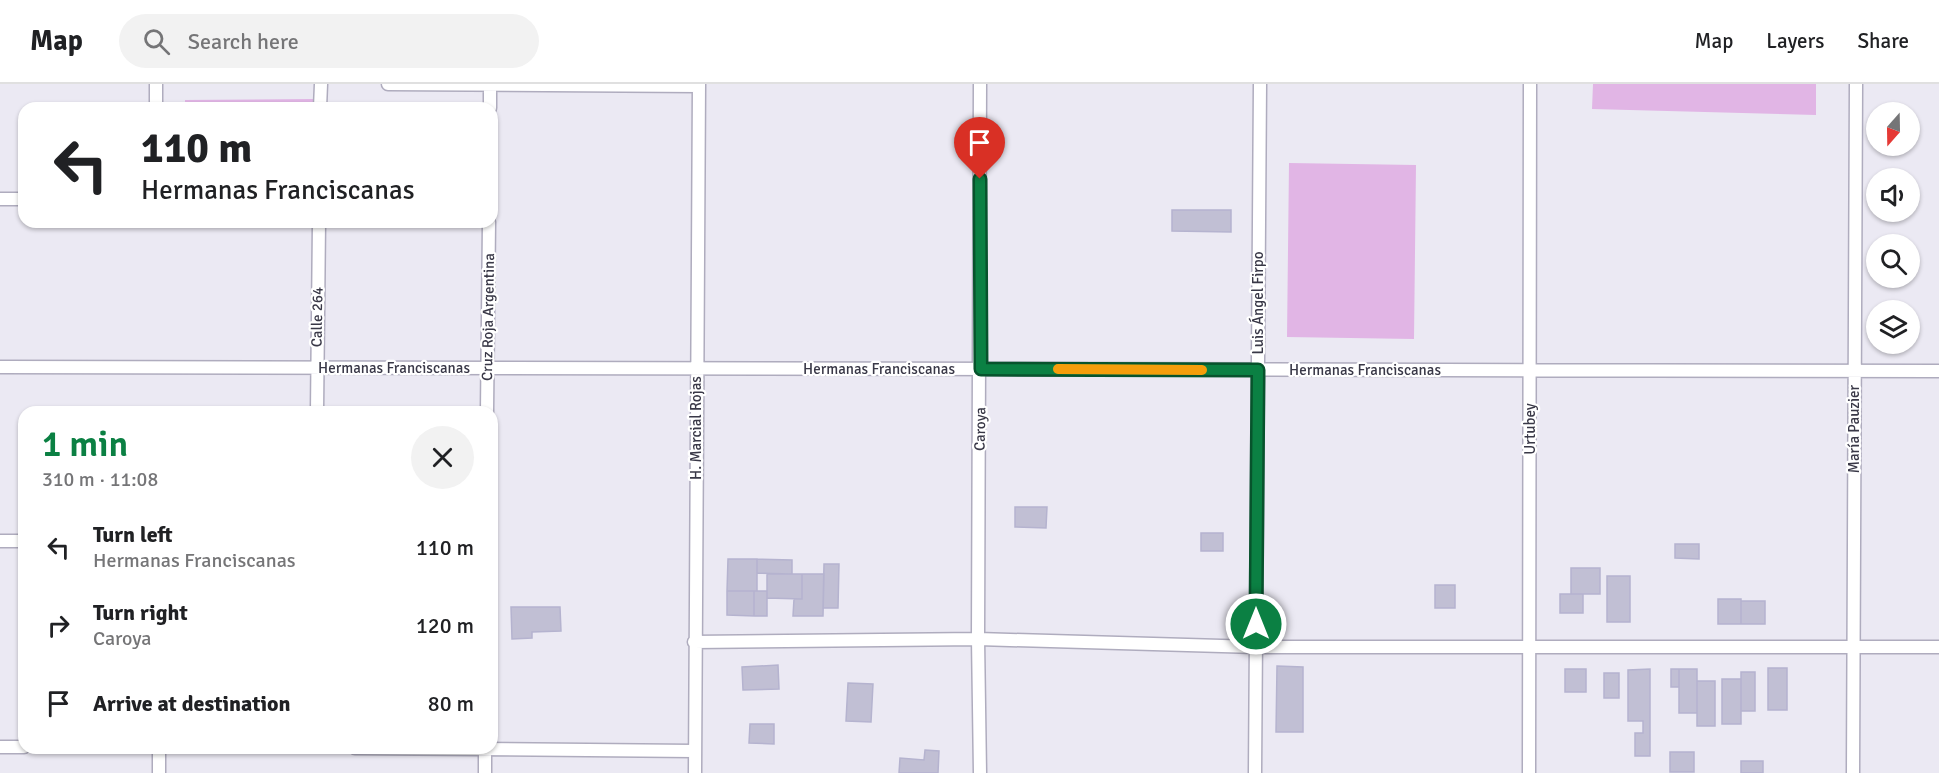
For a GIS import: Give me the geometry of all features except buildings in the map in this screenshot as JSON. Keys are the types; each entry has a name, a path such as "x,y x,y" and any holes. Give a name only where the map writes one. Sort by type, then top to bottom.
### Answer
{"street":[{"path":"156,84 156,102"},
{"path":"320,102 321,84"},
{"path":"388,84 699,85"},
{"name":"Caroya","path":"980,84 981,369 978,639 980,773"},
{"name":"Luis Ángel Firpo","path":"1255,773 1260,84"},
{"name":"Urtubey","path":"1529,773 1530,84"},
{"name":"María Pauzier","path":"1852,773 1856,84"},
{"path":"490,85 490,102"},
{"name":"H. Marcial Rojas","path":"695,773 699,85"},
{"path":"0,199 18,199"},
{"name":"Calle 264","path":"317,406 319,228"},
{"name":"Cruz Roja Argentina","path":"487,406 489,228"},
{"name":"Hermanas Franciscanas","path":"0,368 1939,371"},
{"path":"0,541 18,541"},
{"path":"694,642 978,639 1256,647 1939,647"},
{"path":"0,747 18,747"},
{"path":"498,750 694,751"},
{"path":"159,754 159,773"},
{"path":"485,754 485,773"}],"shaded area":[{"path":"1593,84 1816,84 1816,115 1592,109"},
{"path":"314,99 314,102 185,102 185,100"},
{"path":"1289,163 1416,165 1414,339 1287,337"}],"slow traffic":[{"path":"1058,369 1202,370"}],"route":[{"path":"980,179 981,369 1258,370 1256,624"}]}
